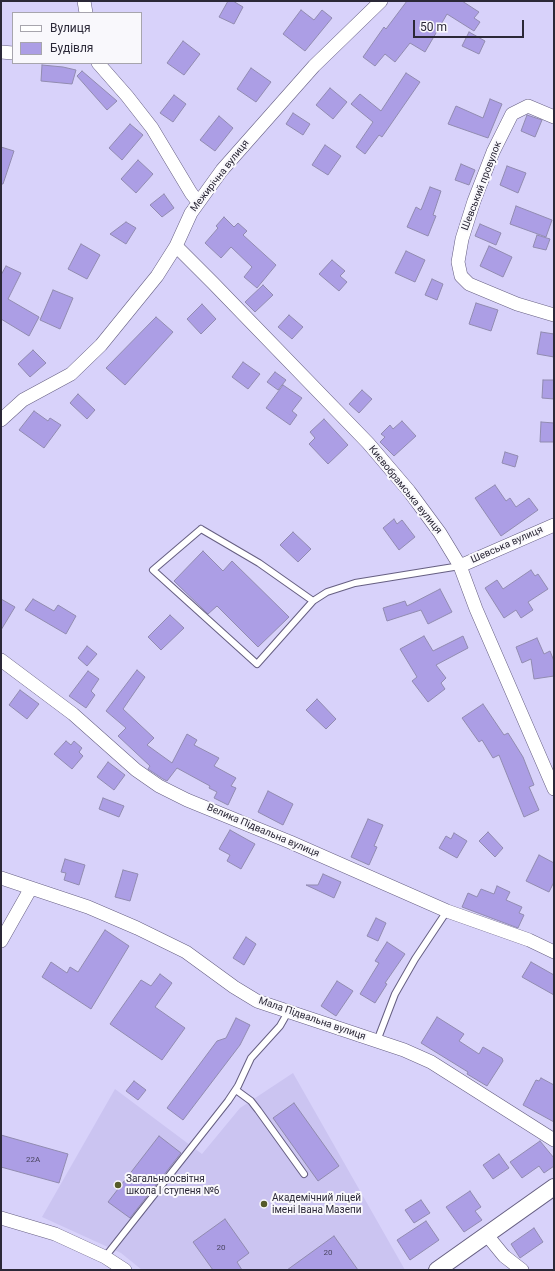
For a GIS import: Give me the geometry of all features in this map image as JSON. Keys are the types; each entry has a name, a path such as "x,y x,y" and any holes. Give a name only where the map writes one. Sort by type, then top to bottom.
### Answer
{"street":[{"path":"84,1 86,12"},
{"name":"Межирічна вулиця","path":"1,420 23,400 59,381 84,362 139,300 157,276 176,246 186,221 198,202 240,148 298,83 381,1"},
{"path":"1,52 12,53"},
{"path":"99,64 144,117 166,150 191,194 198,202"},
{"name":"Шевський провулок","path":"554,116 528,106 512,114 493,152 474,201 462,239 458,262 461,276 469,284 517,304 554,315"},
{"name":"Києвобрамська вулиця","path":"176,246 368,443 425,512 460,566 476,609 550,768 554,789"},
{"name":"Шевська вулиця","path":"460,566 554,524"},
{"name":"Велика Підвальна вулиця","path":"1,660 73,714 136,770 159,786 187,800 290,842 447,911 530,940 553,950"},
{"name":"Мала Підвальна вулиця","path":"1,878 88,907 137,928 186,952 248,996 288,1012 404,1050 441,1067 554,1140"},
{"path":"1,941 31,888"},
{"path":"437,1270 554,1187"},
{"path":"1,1218 55,1234 105,1257 125,1270"},
{"path":"486,1234 504,1256 522,1270"}],"lane":[{"path":"313,601 259,563 201,529 152,570 257,664 313,601 327,592 355,583 460,566"},
{"path":"377,1041 395,994 415,959 447,911"},
{"path":"105,1257 236,1090 251,1058 280,1026 288,1012"},
{"path":"236,1090 251,1101 304,1174"}],"shaded area":[{"name":"Академічний ліцей імені Івана Мазепи","path":"293,1073 405,1270 142,1270 121,1253 42,1217 115,1089 202,1154 240,1108"}],"building":[{"path":"228,1 233,1 243,7 234,24 219,17"},
{"path":"407,1 462,1 479,12 474,18 480,22 474,31 447,14 425,52 410,43 395,62 385,54 375,66 363,57 384,27 386,29"},
{"path":"301,10 314,20 322,10 332,18 305,51 283,34"},
{"path":"469,32 485,41 479,54 462,46"},
{"path":"183,41 200,54 184,75 167,63"},
{"path":"42,65 76,70 72,84 41,81"},
{"path":"251,68 271,82 256,102 237,89"},
{"path":"82,71 117,101 107,110 77,76"},
{"path":"406,73 420,82 382,137 379,135 365,154 356,147 373,122 351,104 360,94 381,111"},
{"path":"330,88 347,102 333,119 316,105"},
{"path":"174,95 186,104 173,122 160,113"},
{"path":"490,99 502,104 488,138 448,124 456,106 483,118"},
{"path":"293,113 310,124 303,135 286,124"},
{"path":"527,115 542,120 535,137 521,131"},
{"path":"219,116 233,128 215,151 200,140"},
{"path":"130,124 143,135 122,160 109,148"},
{"path":"325,145 341,156 328,175 312,165"},
{"path":"1,147 14,151 3,184 1,184"},
{"path":"138,160 153,174 136,193 121,179"},
{"path":"461,164 475,170 469,185 455,180"},
{"path":"507,166 526,173 518,193 500,185"},
{"path":"430,187 441,191 433,215 436,216 428,236 407,227 416,207 421,210"},
{"path":"164,194 174,208 162,217 150,205"},
{"path":"516,206 552,220 546,237 510,224"},
{"path":"224,217 234,227 238,223 247,231 243,235 276,265 257,288 244,277 252,267 231,247 221,258 205,243 218,228 216,226"},
{"path":"126,222 136,228 126,244 110,234"},
{"path":"480,224 501,233 496,245 475,236"},
{"path":"537,235 550,239 546,250 533,247"},
{"path":"81,244 100,255 87,279 68,269"},
{"path":"489,246 512,257 503,277 480,266"},
{"path":"406,251 425,260 415,282 395,273"},
{"path":"332,260 345,271 340,276 347,282 339,291 319,274"},
{"path":"6,266 21,273 8,299 39,317 29,336 1,319 1,275"},
{"path":"432,279 443,284 437,300 425,295"},
{"path":"263,285 273,295 255,312 245,302"},
{"path":"53,290 73,298 60,329 40,320"},
{"path":"476,303 498,310 491,331 469,324"},
{"path":"202,304 216,319 201,334 187,319"},
{"path":"289,315 303,327 292,339 278,327"},
{"path":"156,317 173,332 125,385 106,368"},
{"path":"541,332 554,334 554,357 537,354"},
{"path":"33,350 46,363 30,377 18,364"},
{"path":"243,362 260,374 248,389 232,377"},
{"path":"275,372 286,380 278,390 267,382"},
{"path":"543,380 554,380 554,399 542,398"},
{"path":"283,385 302,398 292,411 297,415 290,425 266,408"},
{"path":"362,390 372,399 359,413 349,404"},
{"path":"78,394 95,410 87,419 70,403"},
{"path":"34,411 48,421 50,418 61,425 44,448 19,430"},
{"path":"324,419 348,445 328,464 309,444 315,438 310,432"},
{"path":"402,421 416,436 394,456 380,442 385,437 381,434 390,425 393,429"},
{"path":"541,422 554,423 554,442 540,442"},
{"path":"505,452 518,456 515,467 502,463"},
{"path":"495,485 506,501 510,498 516,507 529,498 538,510 501,536 475,498"},
{"path":"394,519 397,524 402,520 415,537 399,550 383,528"},
{"path":"293,532 311,549 298,562 280,545"},
{"path":"203,551 223,571 232,561 289,617 258,647 217,606 208,614 174,581"},
{"path":"531,570 535,576 538,574 548,589 528,602 533,610 521,618 516,610 504,618 485,588 497,580 503,589"},
{"path":"440,589 452,612 428,624 421,610 387,621 383,608 405,601 407,606"},
{"path":"1,599 15,607 1,630"},
{"path":"33,599 54,611 58,605 76,616 66,634 25,610"},
{"path":"170,615 184,628 161,650 148,637"},
{"path":"424,636 433,651 463,636 468,648 436,665 446,678 441,683 445,689 428,702 412,681 417,677 400,649"},
{"path":"537,638 544,654 550,651 554,661 554,676 534,679 531,659 522,663 516,647"},
{"path":"87,646 97,654 87,666 78,658"},
{"path":"137,670 145,677 123,709 154,738 147,745 172,763 187,734 197,740 194,745 219,758 214,766 236,778 231,786 236,788 228,805 214,798 217,792 209,788 210,786 177,768 167,781 163,779 148,769 150,766 118,736 126,728 106,711"},
{"path":"88,671 99,679 91,691 95,695 86,708 69,696"},
{"path":"20,690 39,704 27,719 9,705"},
{"path":"317,699 336,719 326,729 306,710"},
{"path":"483,704 504,735 508,733 523,757 534,785 529,787 539,810 524,817 499,755 493,758 482,740 479,742 462,718"},
{"path":"66,741 71,745 74,741 82,748 79,752 83,756 72,769 54,754"},
{"path":"108,762 125,775 114,790 97,777"},
{"path":"268,791 293,804 283,825 258,812"},
{"path":"103,798 124,806 119,817 99,809"},
{"path":"368,819 383,825 374,846 377,847 369,865 351,857"},
{"path":"230,830 255,844 241,869 227,861 230,855 219,849"},
{"path":"488,832 503,848 495,857 479,841"},
{"path":"454,833 467,841 457,858 439,848 446,836 451,839"},
{"path":"539,855 554,863 554,882 549,892 526,881"},
{"path":"65,859 85,865 79,885 64,880 66,873 61,872"},
{"path":"123,870 138,874 130,901 115,897"},
{"path":"323,874 341,882 334,898 306,885 318,885"},
{"path":"497,886 510,892 506,900 522,907 519,913 524,915 518,928 462,907 468,893 477,897 481,889 494,894"},
{"path":"376,918 386,923 378,941 367,936"},
{"path":"105,930 129,946 91,1009 42,977 51,962 67,973 70,967 78,972"},
{"path":"246,937 256,944 244,965 233,958"},
{"path":"387,942 405,954 385,983 387,984 375,1003 360,994 379,963 375,961"},
{"path":"531,962 554,975 554,995 522,977"},
{"path":"160,974 172,983 155,1007 185,1028 162,1060 110,1024 141,980 151,986"},
{"path":"337,981 353,991 336,1016 321,1006"},
{"path":"437,1017 464,1034 459,1041 479,1054 483,1047 502,1058 503,1061 487,1086 467,1074 468,1072 421,1043"},
{"path":"236,1018 250,1025 240,1045 183,1120 167,1108 217,1041 226,1038"},
{"path":"541,1078 554,1085 554,1122 523,1105 536,1080 539,1081"},
{"path":"134,1081 146,1090 138,1100 126,1091"},
{"path":"294,1103 339,1166 318,1181 273,1118"},
{"path":"1,1135 68,1154 59,1183 1,1167"},
{"path":"159,1136 181,1153 130,1218 108,1202"},
{"path":"540,1141 554,1158 554,1166 544,1173 539,1166 522,1178 510,1162"},
{"path":"499,1154 509,1168 493,1179 483,1165"},
{"path":"470,1191 481,1207 475,1211 482,1220 464,1232 446,1207"},
{"path":"421,1200 430,1213 414,1223 405,1210"},
{"path":"225,1219 249,1253 237,1262 242,1270 213,1270 193,1242"},
{"path":"426,1221 439,1240 410,1260 397,1240"},
{"path":"534,1228 543,1242 520,1258 511,1244"},
{"name":"Академічний ліцей імені Івана Мазепи","path":"334,1236 358,1270 287,1270"}],"place":[{"name":"Загальноосвітня школа І ступеня №6","path":"118,1185"},
{"name":"Академічний ліцей імені Івана Мазепи","path":"264,1204"}]}
